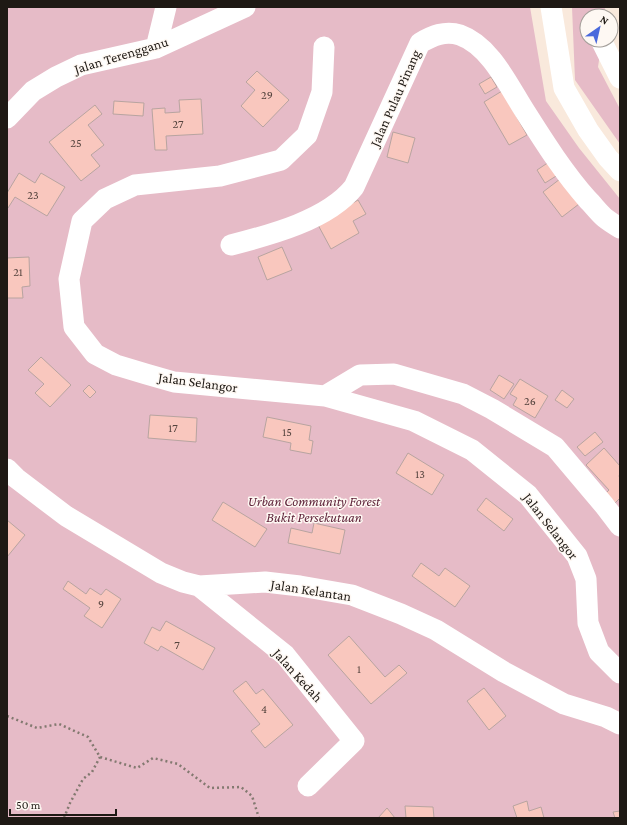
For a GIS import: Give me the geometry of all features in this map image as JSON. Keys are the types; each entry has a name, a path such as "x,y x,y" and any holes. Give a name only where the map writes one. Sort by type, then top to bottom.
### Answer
{"street":[{"path":"156,48 166,7"},
{"name":"Jalan Terengganu","path":"7,118 33,92 56,77 81,65 156,48 245,7"},
{"path":"551,7 564,88 588,130 608,158 620,171"},
{"name":"Jalan Pulau Pinang","path":"231,245 295,226 347,197 354,187 420,43 433,36 446,33 460,35 485,51 501,73 552,154 579,189 604,217 620,228"},
{"name":"Jalan Selangor","path":"324,47 322,92 307,135 281,160 220,176 135,185 105,199 82,221 69,279 74,327 95,354 116,365 174,382 324,396 414,421 472,450 528,495 577,556 586,579 588,623 599,652 620,674"},
{"path":"605,48 620,78"},
{"path":"324,396 360,375 394,374 463,394 492,409 554,447 620,526"},
{"name":"Jalan Kelantan","path":"7,469 16,478 87,529 161,573 183,582 199,586 265,582 300,586 352,595 401,614 436,630 504,672 564,704 606,717 620,724"},
{"name":"Jalan Kedah","path":"199,586 284,655 354,741 308,786"}],"path":[{"path":"7,716 38,728 59,724 88,737 100,757 137,768 153,758 178,764 210,788 240,787 252,796 259,818"},
{"path":"64,818 70,802 83,779 92,772 100,757"}],"green space":[{"name":"Urban Community Forest Bukit Persekutuan","path":"7,7 530,7 546,101 579,148 620,199 620,818 7,818"},
{"path":"572,7 605,7 579,8 579,48 601,48 598,67 620,109 620,144 575,80"}],"building":[{"path":"257,71 289,100 263,127 241,106 255,90 246,82"},
{"path":"491,77 497,87 485,94 479,84"},
{"path":"502,91 527,135 509,145 484,102"},
{"path":"201,99 203,134 166,136 167,150 155,150 152,109 165,108 165,113 180,112 179,100"},
{"path":"114,101 144,103 143,116 113,114"},
{"path":"95,105 102,114 88,125 104,145 91,155 100,166 81,181 49,142"},
{"path":"393,132 415,138 408,163 387,157"},
{"path":"552,160 561,173 545,183 537,170"},
{"path":"19,173 35,183 41,173 65,187 47,216 15,197 8,208 7,207 7,193"},
{"path":"560,179 579,204 562,217 543,192"},
{"path":"358,200 366,214 353,221 359,233 331,249 317,223"},
{"path":"282,247 292,270 267,280 258,257"},
{"path":"29,257 30,286 22,287 23,298 7,298 7,258"},
{"path":"41,357 71,385 50,407 35,393 44,384 28,370"},
{"path":"499,375 514,384 504,399 490,390"},
{"path":"520,379 548,396 535,418 513,405 517,398 510,394"},
{"path":"89,385 96,392 90,398 83,391"},
{"path":"562,390 574,399 567,408 555,400"},
{"path":"150,415 197,418 196,442 148,438"},
{"path":"267,417 311,426 309,440 313,441 311,454 290,450 291,443 263,437"},
{"path":"595,432 603,442 585,456 577,447"},
{"path":"604,448 620,466 620,498 615,503 606,493 609,490 586,465"},
{"path":"408,453 444,475 432,495 396,473"},
{"path":"486,498 513,519 504,531 477,510"},
{"path":"223,502 267,529 255,547 212,520"},
{"path":"7,520 25,535 7,557"},
{"path":"314,523 345,530 340,554 288,543 291,528 312,533"},
{"path":"421,563 439,576 445,568 470,586 455,607 412,576"},
{"path":"68,581 86,594 90,588 101,595 106,589 121,599 102,628 84,616 90,608 63,589"},
{"path":"166,621 215,648 203,670 161,646 158,651 144,643 152,627 160,631"},
{"path":"349,636 385,677 399,665 407,673 371,704 328,655"},
{"path":"246,681 256,694 263,689 293,725 265,748 251,731 260,724 233,691"},
{"path":"484,688 506,716 489,730 467,701"},
{"path":"527,801 529,811 541,807 544,818 517,818 513,806"},
{"path":"405,806 433,807 434,818 406,818"},
{"path":"387,808 395,818 378,818"},
{"path":"620,811 620,818 615,818 613,812"}]}
